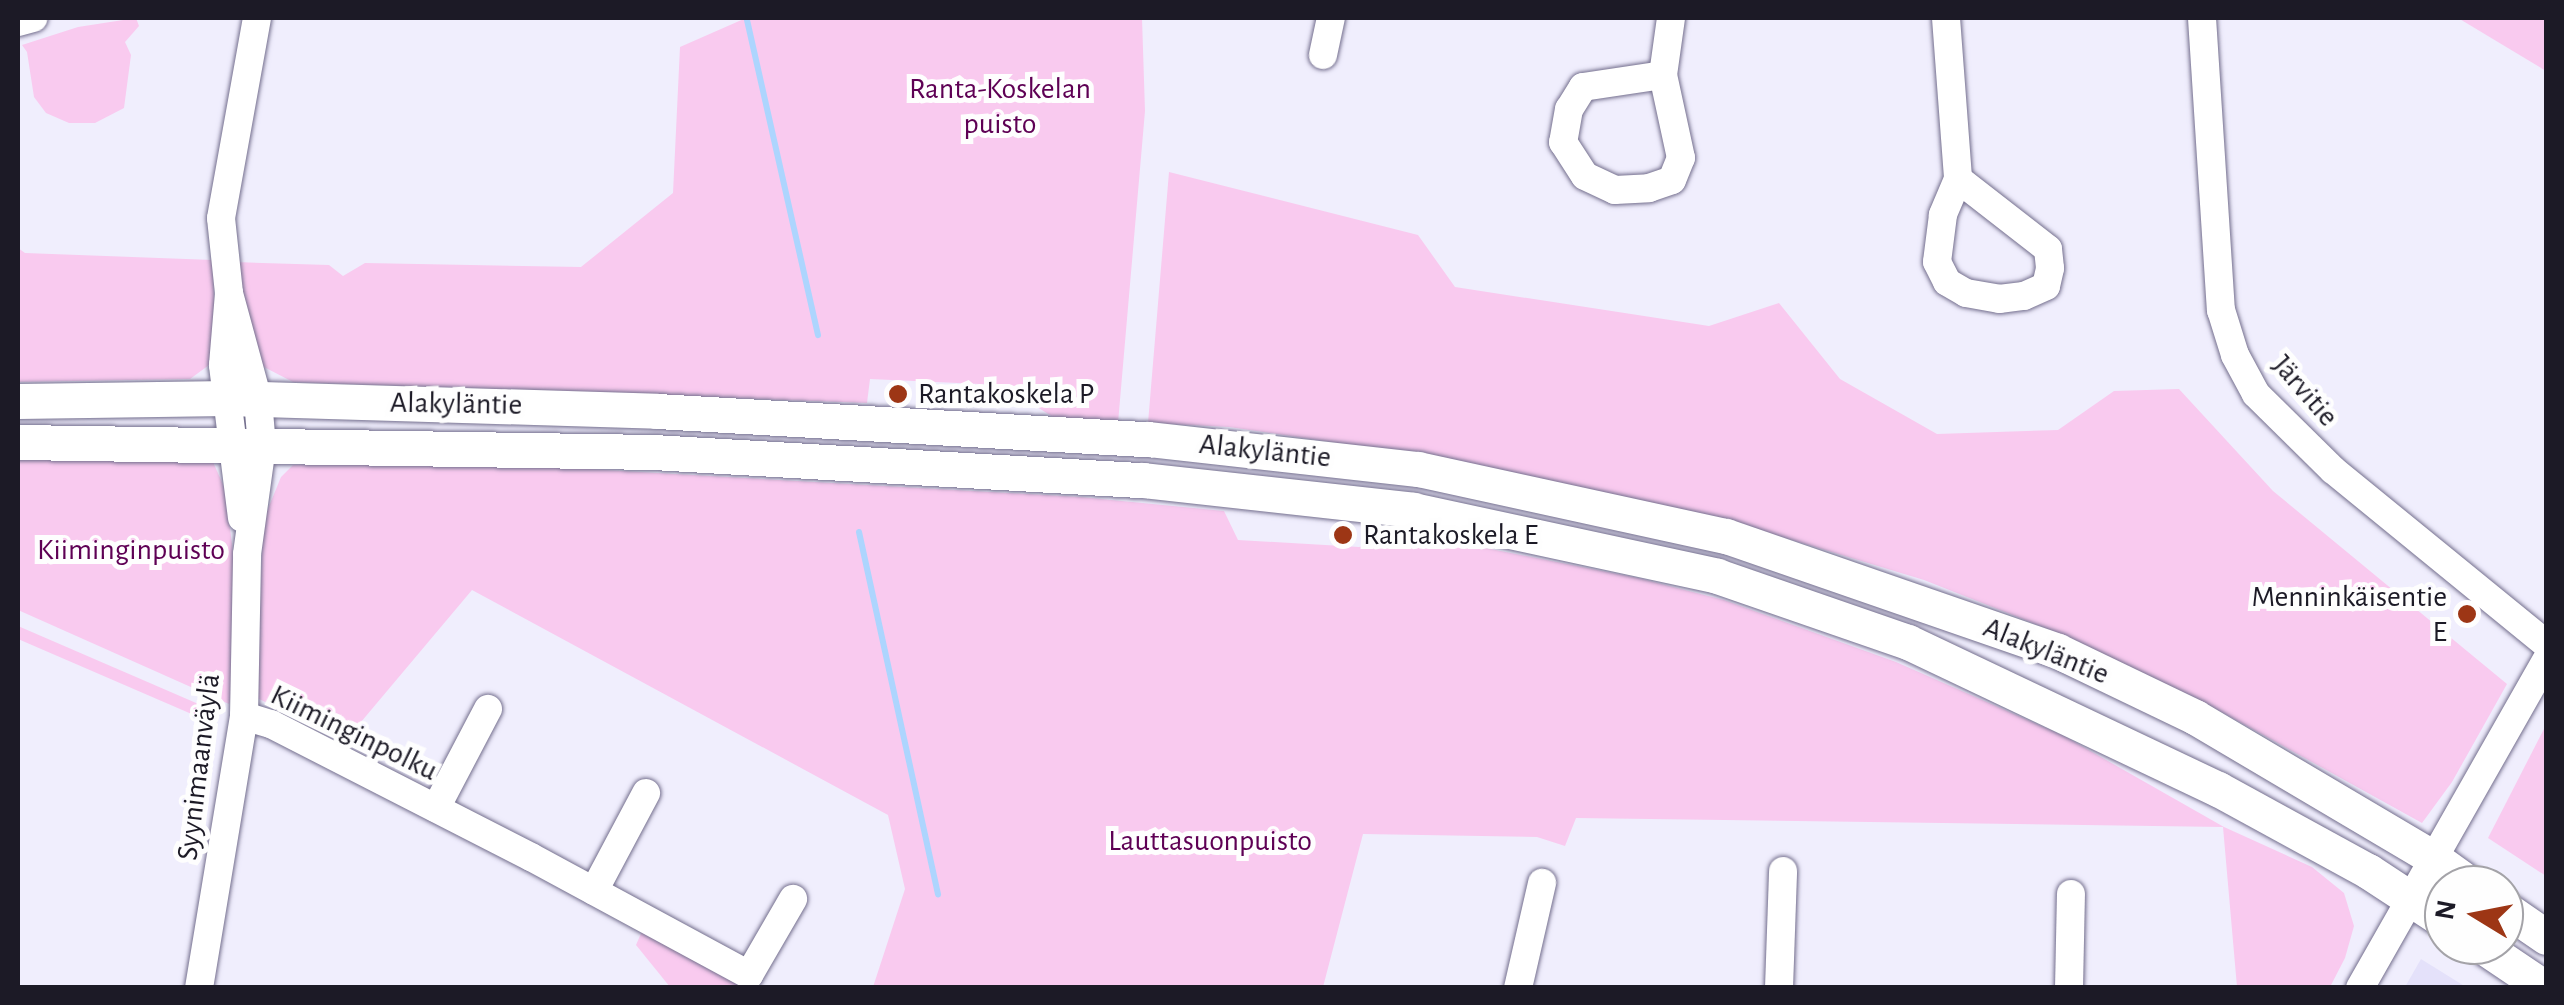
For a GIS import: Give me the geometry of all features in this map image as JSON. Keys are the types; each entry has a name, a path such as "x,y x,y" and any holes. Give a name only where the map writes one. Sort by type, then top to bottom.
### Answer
{"main road":[{"name":"Alakyläntie","path":"18,401 244,399 656,411 1149,440 1401,466 1566,498 1726,536 2058,651 2195,717 2443,865"},
{"name":"Alakyläntie","path":"18,442 653,452 1143,480 1412,510 1556,538 1717,576 1908,642 2218,789 2424,907"},
{"path":"2524,921 2546,936"},
{"path":"2511,965 2545,988"}],"street":[{"path":"18,22 33,18"},
{"name":"Syynimaanväylä","path":"199,988 244,716 248,446 244,399 223,365 229,293 221,218 257,18"},
{"path":"1322,55 1331,18"},
{"path":"1663,75 1582,88 1569,109 1563,142 1585,176 1615,190 1649,188 1672,180 1681,158 1663,75 1671,18"},
{"path":"1946,18 1958,178 1937,239 1936,262 1947,282 1966,294 2024,296 2046,286 2050,268 2048,249 1958,178"},
{"name":"Järvitie","path":"2202,18 2221,310 2235,355 2256,394 2332,470 2546,644"},
{"path":"2360,988 2546,660"},
{"name":"Kiiminginpolku","path":"436,808 488,710"},
{"name":"Kiiminginpolku","path":"244,716 270,724 436,808 749,975 793,899"},
{"path":"594,892 646,794"},
{"path":"1779,988 1783,871"},
{"path":"1518,988 1542,883"},
{"path":"2069,988 2071,894"}],"shaded area":[{"path":"2421,959 2424,965 2431,965 2466,987 2405,987"}],"green space":[{"path":"136,18 139,26 125,42 131,55 124,108 95,123 69,123 46,113 34,97 27,52 22,45 78,27"},
{"name":"Ranta-Koskelan puisto","path":"746,18 1142,18 1145,111 1118,423 1053,417 1002,385 870,379 867,403 293,382 264,367 249,338 234,262 329,265 343,276 365,263 581,267 673,193 680,47"},
{"path":"2458,18 2546,18 2546,71"},
{"path":"1169,172 1418,235 1455,287 1709,326 1779,303 1840,379 1937,434 2058,430 2114,391 2179,389 2273,491 2507,684 2452,782 2422,823 2207,704 2063,635 1924,580 1729,521 1446,459 1229,427 1148,423"},
{"path":"18,248 25,253 213,260 215,342 209,365 190,379 18,382"},
{"name":"Kiiminginpuisto","path":"18,451 213,462 225,489 233,552 233,695 229,704 18,610"},
{"name":"Lauttasuonpuisto","path":"410,459 1081,497 1224,511 1238,540 1359,547 1415,534 1638,578 1724,600 1896,662 2064,736 2224,827 2312,867 2344,893 2354,926 2345,958 2330,987 2237,987 2223,827 1576,818 1565,846 1537,837 1363,834 1323,987 873,987 905,889 888,815 472,590 345,741 257,698 263,521 281,477 293,465"},
{"path":"18,626 210,709 217,725 18,639"},
{"path":"2546,725 2546,876 2488,838"},
{"path":"643,929 741,987 670,987 636,945"}],"waterway":[{"path":"747,20 818,335"},
{"path":"859,532 938,895"}],"place":[{"name":"Rantakoskela P","path":"898,394"},
{"name":"Rantakoskela E","path":"1343,535"},
{"name":"Menninkäisentie E","path":"2467,614"}]}
